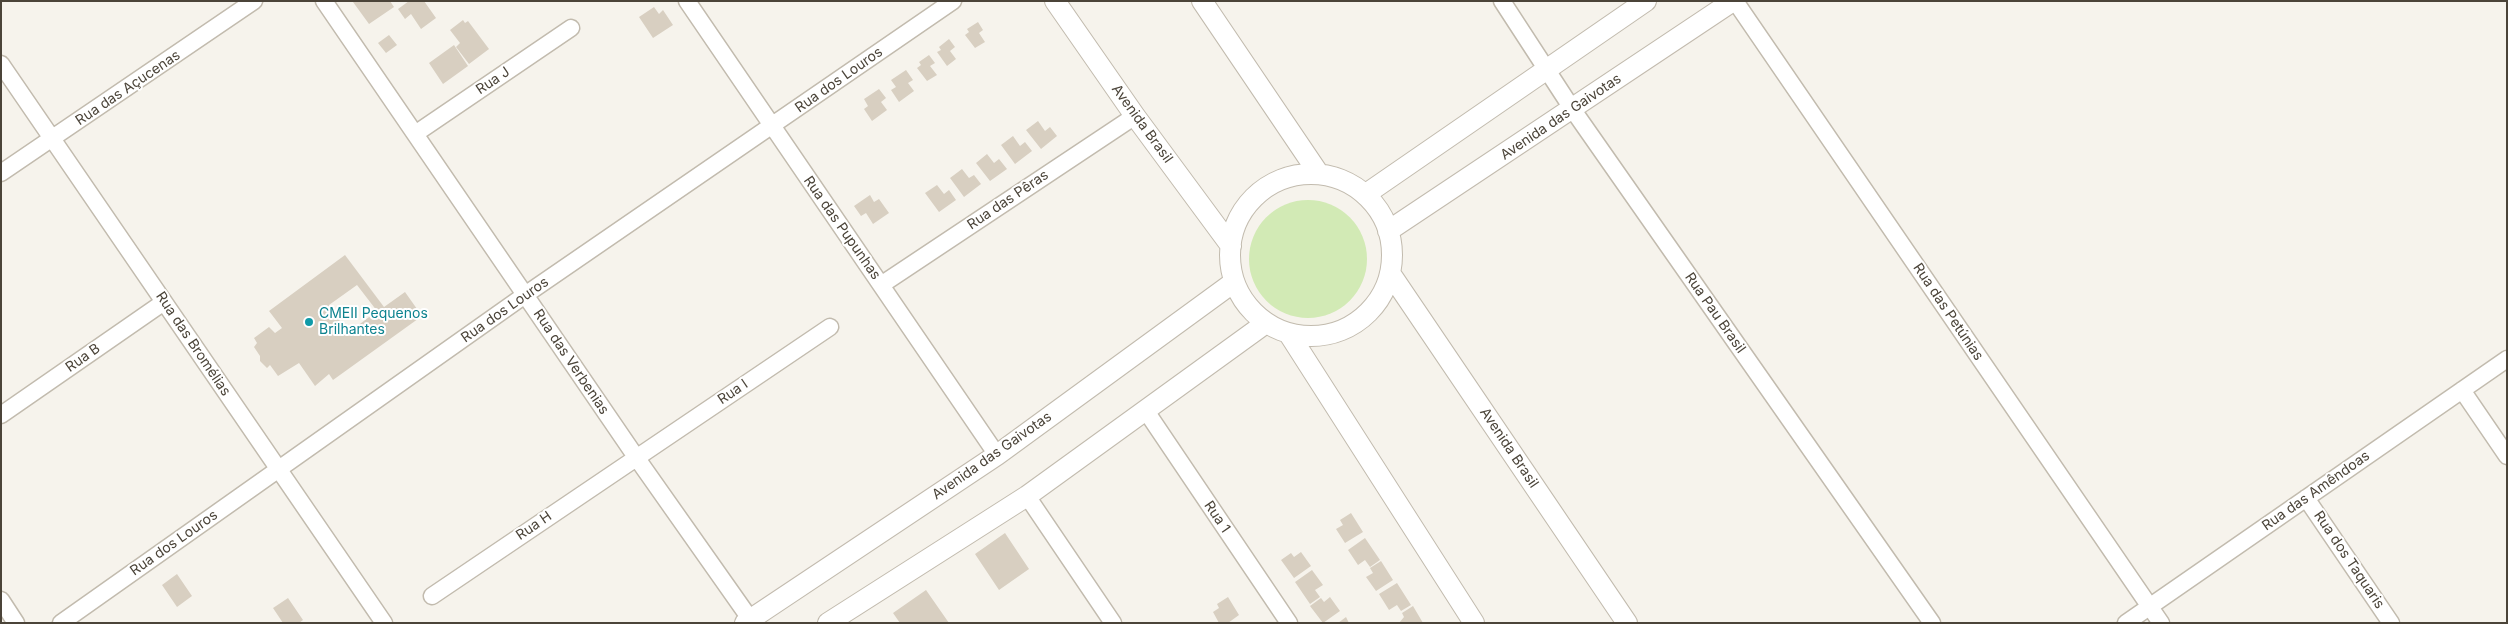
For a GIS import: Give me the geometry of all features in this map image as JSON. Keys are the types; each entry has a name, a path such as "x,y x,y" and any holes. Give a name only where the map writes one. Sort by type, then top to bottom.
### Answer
{"street":[{"name":"Rua das Açucenas","path":"1,173 254,1"},
{"name":"Rua das Verbenias","path":"324,1 750,622"},
{"name":"Rua das Pupunhas","path":"687,1 997,455"},
{"name":"Rua dos Louros","path":"61,623 525,295 953,1"},
{"name":"Avenida Brasil","path":"1055,1 1135,116 1231,246"},
{"path":"1202,1 1319,174"},
{"name":"Rua Pau Brasil","path":"1502,1 1573,110 1932,623"},
{"path":"1366,194 1646,1"},
{"name":"Avenida das Gaivotas","path":"1388,231 1573,110 1734,1"},
{"name":"Rua das Petúnias","path":"1734,1 2161,623"},
{"name":"Rua J","path":"415,134 572,28"},
{"name":"Rua das Bromélias","path":"1,64 384,623"},
{"name":"Rua das Pêras","path":"881,285 1135,116"},
{"path":"1319,174 1346,181 1366,194 1384,219 1392,245 1390,273 1380,297 1363,317 1341,331 1316,336 1290,334 1266,323 1246,305 1234,282 1230,256 1231,246 1234,230 1246,206 1266,187 1292,176 1319,174"},
{"name":"Avenida Brasil","path":"1390,273 1627,623"},
{"name":"Avenida das Gaivotas","path":"750,622 997,455 1234,282"},
{"name":"Rua B","path":"1,415 164,302"},
{"path":"828,623 1027,496 1266,323"},
{"name":"Rua I","path":"636,457 830,327"},
{"path":"1290,334 1474,623"},
{"name":"Rua das Amêndoas","path":"2126,623 2507,359"},
{"path":"2462,390 2507,456"},
{"name":"Rua 1","path":"1146,411 1289,623"},
{"name":"Rua H","path":"432,596 636,457"},
{"path":"1027,496 1113,623"},
{"name":"Rua dos Taquaris","path":"2306,498 2392,623"},
{"path":"1,600 16,623"}],"green space":[{"path":"1308,200 1331,205 1350,217 1362,236 1367,259 1362,282 1350,301 1331,313 1308,318 1285,313 1266,301 1254,282 1249,259 1254,236 1266,217 1285,205"}],"building":[{"path":"390,1 394,7 369,24 353,2"},
{"path":"409,1 424,1 436,18 421,29 411,14 405,19 398,9"},
{"path":"654,7 659,14 663,10 673,25 653,38 639,17"},
{"path":"463,20 465,23 468,21 489,49 469,64 456,47 460,43 450,30"},
{"path":"978,22 983,30 979,33 985,42 975,48 965,35 969,32 967,29"},
{"path":"389,35 397,45 386,53 378,43"},
{"path":"949,39 955,47 950,51 956,59 947,66 937,52 941,50 939,47"},
{"path":"454,45 468,66 443,84 429,63"},
{"path":"929,55 935,63 930,66 937,75 927,81 917,68 921,65 919,62"},
{"path":"906,70 913,80 908,83 914,91 899,102 891,90 896,87 891,80"},
{"path":"879,89 886,98 881,102 887,110 872,121 864,109 868,106 864,99"},
{"path":"1038,121 1045,131 1050,127 1057,136 1041,149 1026,130"},
{"path":"1013,136 1020,146 1025,142 1032,151 1015,164 1001,145"},
{"path":"987,154 994,163 999,159 1007,169 990,181 976,163"},
{"path":"962,169 969,178 974,175 981,184 964,197 950,178"},
{"path":"937,185 944,194 949,190 956,200 939,212 925,193"},
{"path":"870,195 874,202 879,199 889,213 873,224 866,213 861,216 854,206"},
{"name":"CMEII Pequenos Brilhantes","path":"345,255 384,307 405,292 422,316 333,380 329,374 315,386 299,363 278,376 270,365 267,368 260,361 260,356 254,347 257,343 254,338 269,327 275,333 282,328 269,311","holes":["357,285 377,311 348,333 329,305"]},
{"path":"1351,513 1363,532 1345,543 1336,529 1343,525 1340,520"},
{"path":"1005,533 1029,569 999,590 975,554"},
{"path":"1365,538 1380,560 1370,567 1365,560 1358,565 1348,550"},
{"path":"1301,552 1311,566 1294,578 1281,560 1291,553 1294,557"},
{"path":"1381,561 1393,580 1376,591 1366,577 1373,573 1370,568"},
{"path":"1312,570 1323,585 1315,590 1320,597 1310,604 1295,582"},
{"path":"177,574 192,596 177,607 162,585"},
{"path":"1397,583 1411,605 1401,611 1397,605 1389,610 1379,594"},
{"path":"926,590 949,623 900,623 893,613"},
{"path":"1228,597 1239,615 1228,623 1219,623 1213,612 1219,608 1217,604"},
{"path":"1330,597 1340,611 1323,623 1310,606 1321,598 1324,602"},
{"path":"288,598 303,620 299,623 283,623 273,608"},
{"path":"1413,606 1423,623 1399,623 1404,617 1402,613"},
{"path":"1346,617 1349,623 1338,623"}],"place":[{"name":"CMEII Pequenos Brilhantes","path":"309,322"}]}
